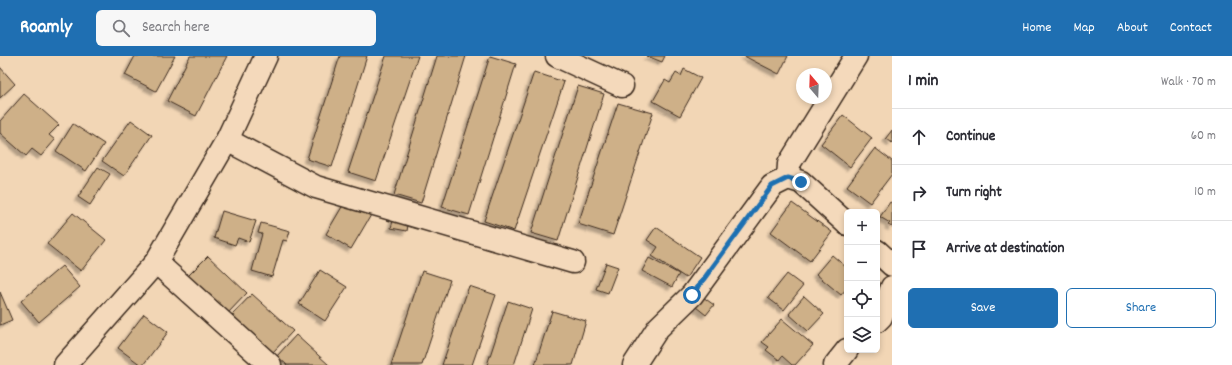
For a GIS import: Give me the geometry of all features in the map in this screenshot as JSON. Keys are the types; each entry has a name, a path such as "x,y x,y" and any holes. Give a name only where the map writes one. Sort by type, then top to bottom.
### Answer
{"street":[{"path":"65,365 156,262 228,140 266,56"},
{"path":"557,56 622,86"},
{"path":"788,178 789,164 856,56"},
{"path":"228,140 316,187 573,262"},
{"path":"634,365 658,328 692,295 772,186 788,178 801,182 844,221"},
{"path":"880,254 892,265"},
{"path":"156,262 270,365"},
{"path":"880,318 892,288"},
{"path":"835,365 845,353"}],"building":[{"path":"135,56 175,56 156,91 125,75"},
{"path":"190,56 227,56 196,116 167,101"},
{"path":"340,56 367,56 332,167 307,159"},
{"path":"386,56 418,56 376,181 348,172"},
{"path":"437,56 466,56 421,203 394,195"},
{"path":"490,56 516,64 469,215 442,207"},
{"path":"647,56 665,56 662,62"},
{"path":"744,56 788,56 779,74"},
{"path":"0,67 15,84 0,98"},
{"path":"684,69 701,78 680,116 653,101 665,80 670,83 676,73 681,76"},
{"path":"534,72 564,82 514,231 484,221"},
{"path":"578,86 604,94 558,241 531,233"},
{"path":"24,94 59,125 49,135 55,140 41,156 32,149 26,156 0,133 0,121"},
{"path":"618,103 653,113 613,235 578,224"},
{"path":"843,115 872,138 850,167 821,144"},
{"path":"131,120 152,135 124,176 102,161"},
{"path":"73,124 104,144 86,171 56,151"},
{"path":"892,130 892,143 886,138"},
{"path":"875,148 892,161 892,174 870,203 847,186"},
{"path":"98,167 110,174 90,205 78,197"},
{"path":"346,200 371,215 351,249 326,234"},
{"path":"890,202 892,203 892,227 888,225 890,223 880,217"},
{"path":"792,203 832,232 810,261 771,232"},
{"path":"222,211 256,221 249,242 238,238 235,245 214,238"},
{"path":"73,213 106,240 81,271 47,244"},
{"path":"394,217 409,220 407,231 391,228"},
{"path":"261,223 290,231 287,241 283,240 272,277 252,271 262,234 258,233"},
{"path":"656,227 700,257 686,278 652,256 658,247 647,240"},
{"path":"832,255 844,265 844,292 841,295 816,274"},
{"path":"208,256 247,293 227,314 187,277"},
{"path":"649,258 679,274 672,287 642,271"},
{"path":"606,263 618,267 608,293 596,289"},
{"path":"62,266 80,287 39,322 21,301"},
{"path":"320,270 347,287 325,321 299,304"},
{"path":"422,271 450,280 422,365 391,365"},
{"path":"787,274 803,286 784,310 768,298"},
{"path":"469,286 496,295 472,365 442,365"},
{"path":"0,292 12,320 0,325"},
{"path":"252,294 293,331 272,353 231,316"},
{"path":"804,296 824,314 808,331 789,314"},
{"path":"703,297 714,305 706,315 696,307"},
{"path":"508,301 532,309 514,365 487,365"},
{"path":"552,311 586,321 573,365 535,365"},
{"path":"144,314 168,332 143,365 141,365 118,348"},
{"path":"782,319 813,345 795,365 792,365 782,356 779,360 766,350 769,347 762,342"},
{"path":"296,335 329,365 287,365 277,356"}],"route":[{"path":"692,295 772,186 788,178 801,182"}]}
